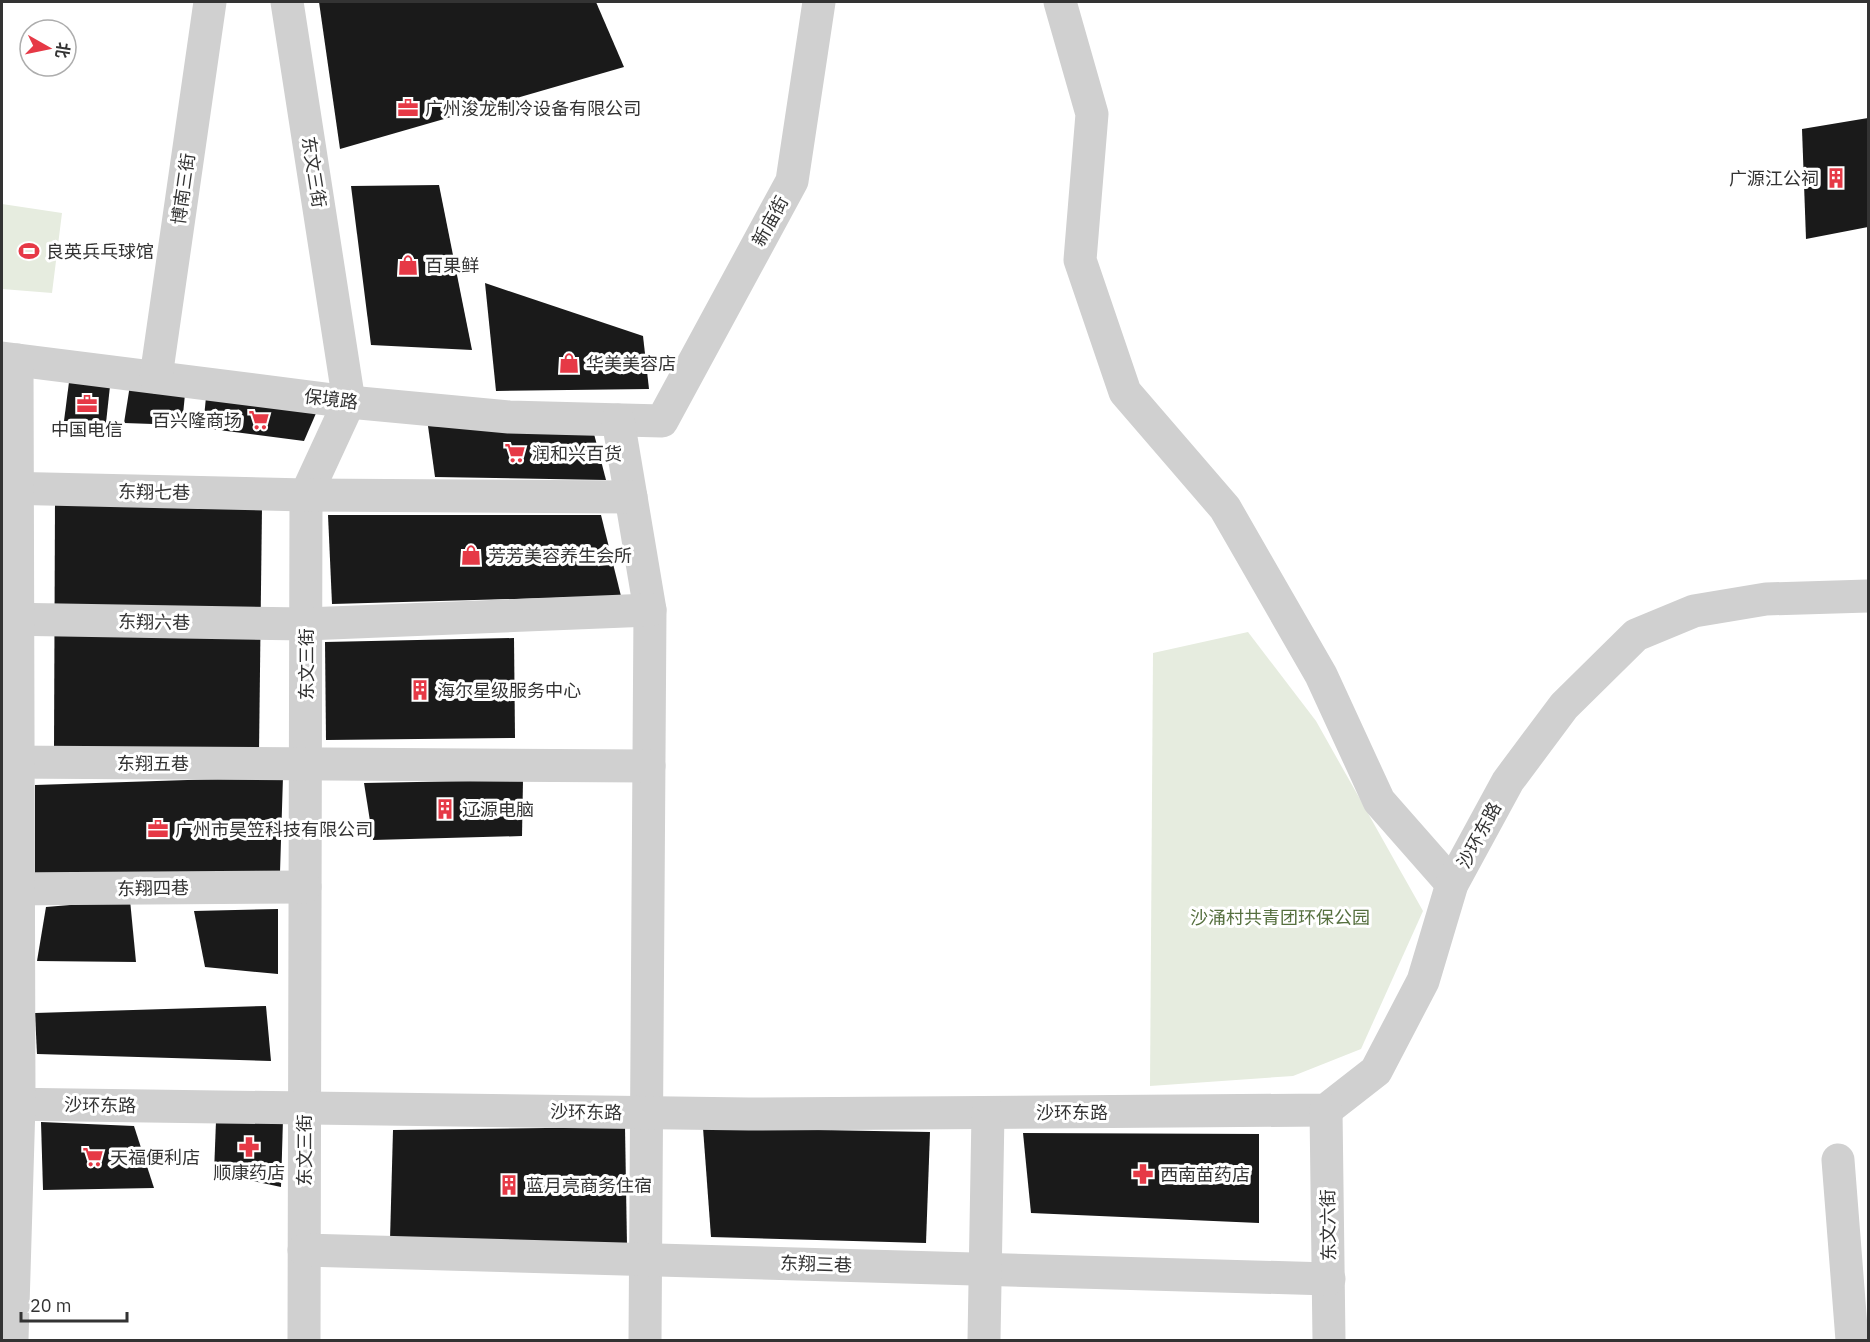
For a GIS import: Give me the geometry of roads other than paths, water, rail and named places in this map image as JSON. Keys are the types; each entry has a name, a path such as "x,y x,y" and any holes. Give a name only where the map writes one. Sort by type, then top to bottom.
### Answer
{"street":[{"name":"博南三街","path":"156,377 210,2"},
{"name":"东文三街","path":"287,2 349,402 306,495 304,1341"},
{"name":"新庙街","path":"662,421 792,181 819,2"},
{"path":"1060,2 1092,114 1080,260 1125,392 1225,508 1321,675 1379,801 1452,884"},
{"name":"保境路","path":"9,359 349,402 509,417 662,421"},
{"path":"9,359 12,1341"},
{"path":"618,420 650,610 645,1341"},
{"name":"东翔七巷","path":"2,488 306,495 631,497"},
{"name":"沙环东路","path":"10,1104 648,1113 1326,1110 1376,1071 1423,981 1452,884 1508,781 1564,706 1636,635 1694,611 1766,599 1869,596"},
{"name":"东翔六巷","path":"2,619 306,624 650,610"},
{"name":"东翔五巷","path":"2,762 649,766"},
{"name":"东翔四巷","path":"2,890 305,887"},
{"name":"东文六街","path":"1326,1110 1329,1341"},
{"path":"984,1341 988,1113"},
{"path":"1838,1160 1852,1341"},
{"name":"东翔三巷","path":"304,1250 1329,1279"}],"place":[{"name":"广州浚龙制冷设备有限公司","path":"408,108"},
{"name":"广源江公祠","path":"1836,178"},
{"name":"良英兵乓球馆","path":"29,251"},
{"name":"百果鲜","path":"408,265"},
{"name":"华美美容店","path":"569,363"},
{"name":"中国电信","path":"87,404"},
{"name":"百兴隆商场","path":"259,420"},
{"name":"润和兴百货","path":"515,453"},
{"name":"芳芳美容养生会所","path":"471,555"},
{"name":"海尔星级服务中心","path":"420,690"},
{"name":"辽源电脑","path":"445,809"},
{"name":"广州市昊笠科技有限公司","path":"158,829"},
{"name":"顺康药店","path":"249,1147"},
{"name":"天福便利店","path":"93,1157"},
{"name":"西南苗药店","path":"1143,1174"},
{"name":"蓝月亮商务住宿","path":"509,1185"}],"park label":[{"name":"沙涌村共青团环保公园","path":"1280,917"}]}
